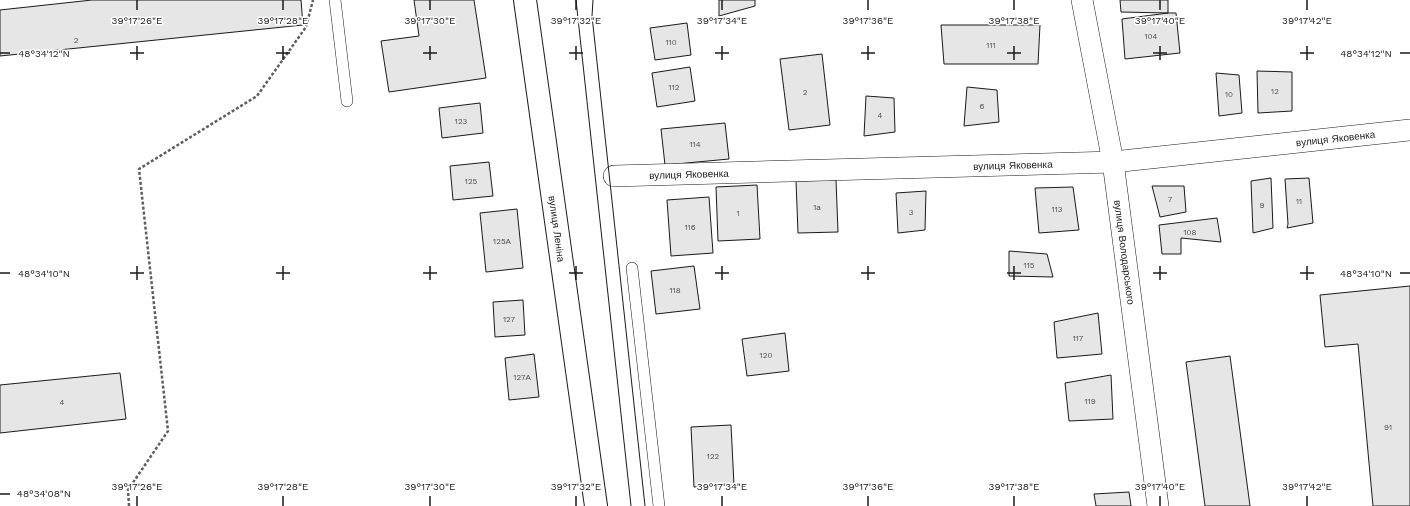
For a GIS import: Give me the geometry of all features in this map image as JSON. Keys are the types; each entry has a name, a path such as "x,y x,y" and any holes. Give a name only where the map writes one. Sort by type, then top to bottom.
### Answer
{"street":[{"name":"вулиця Володарського","path":"1082,0 1113,162 1158,506"},
{"name":"вулиця Леніна","path":"528,3 596,506"},
{"name":"вулиця Яковенка","path":"614,176 1113,162 1410,130"}],"lane":[{"path":"335,0 347,102"},
{"path":"632,268 659,506"}],"path":[{"path":"129,506 128,490 168,431 139,169 257,96 306,27 314,0"}],"building":[{"path":"92,0 301,0 303,25 0,56 0,10"},
{"path":"414,0 474,0 486,78 389,92 381,41 419,36"},
{"path":"719,0 755,0 755,6 719,16"},
{"path":"1120,0 1168,0 1168,13 1121,12"},
{"path":"1176,13 1180,53 1125,59 1122,19"},
{"path":"687,23 691,55 655,60 650,28"},
{"path":"941,25 1040,25 1038,64 944,64"},
{"path":"822,54 830,125 789,130 780,59"},
{"path":"690,67 695,101 657,107 652,73"},
{"path":"1257,71 1292,72 1292,111 1258,113"},
{"path":"1216,73 1239,75 1242,113 1219,116"},
{"path":"967,87 997,90 999,122 964,126"},
{"path":"866,96 894,98 895,132 864,136"},
{"path":"480,103 483,133 442,138 439,108"},
{"path":"725,123 729,159 665,165 661,129"},
{"path":"489,162 493,196 453,200 450,166"},
{"path":"1271,178 1273,228 1253,233 1251,181"},
{"path":"1309,178 1313,223 1287,228 1285,179"},
{"path":"836,180 838,232 798,233 796,181"},
{"path":"757,185 760,239 718,241 716,187"},
{"path":"1152,186 1184,186 1186,212 1160,217"},
{"path":"1073,187 1079,230 1039,233 1035,188"},
{"path":"926,191 925,230 898,233 896,193"},
{"path":"709,197 713,253 671,256 667,200"},
{"path":"517,209 523,268 486,272 480,213"},
{"path":"1217,218 1221,242 1181,238 1181,254 1162,254 1159,225"},
{"path":"1009,251 1047,254 1053,277 1009,276"},
{"path":"694,266 700,309 656,314 651,271"},
{"path":"1410,286 1410,506 1373,506 1358,344 1325,347 1320,295"},
{"path":"523,300 525,335 495,337 493,302"},
{"path":"1098,313 1102,354 1057,358 1054,322"},
{"path":"785,333 789,371 747,376 742,339"},
{"path":"534,354 539,397 509,400 505,358"},
{"path":"1230,356 1250,506 1205,506 1186,362"},
{"path":"120,373 126,419 0,433 0,385"},
{"path":"1111,375 1113,419 1069,421 1065,383"},
{"path":"731,425 734,485 694,487 691,427"},
{"path":"1129,492 1131,506 1096,506 1094,494"}],"tram line":[{"path":"576,0 631,506"},
{"path":"593,0 592,16 645,506"}]}
